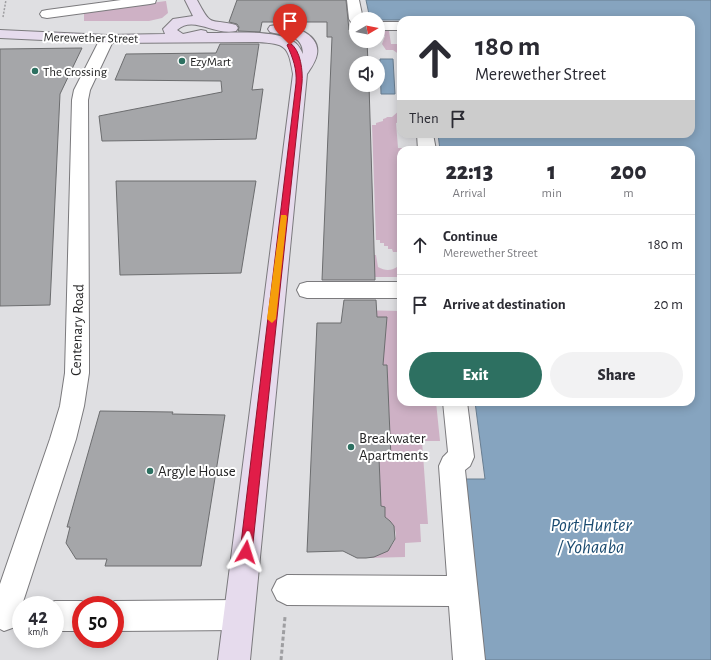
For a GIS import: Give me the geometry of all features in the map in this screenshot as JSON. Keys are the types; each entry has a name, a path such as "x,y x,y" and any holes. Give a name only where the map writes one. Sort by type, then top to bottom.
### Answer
{"main road":[{"path":"190,0 206,27 204,33 198,36 185,38 174,36 170,32 172,27 179,22 188,11 190,0"},
{"name":"Merewether Street","path":"109,34 147,29 194,20 204,23"},
{"path":"204,23 227,28 280,29 300,35 307,41 310,50 300,74 234,660"},
{"name":"Merewether Street","path":"0,34 109,34 185,38 263,37 279,39 287,43 294,51 300,74"}],"street":[{"path":"47,14 150,0"},
{"path":"353,0 355,12"},
{"path":"385,26 397,26"},
{"name":"Centenary Road","path":"8,616 72,406 77,373 78,342 80,100 82,90 109,34"},
{"path":"307,290 397,290"},
{"path":"455,406 461,457 452,466 469,660"},
{"path":"287,590 463,591"},
{"path":"124,616 239,615"}],"path":[{"path":"3,20 6,0"},
{"path":"281,660 287,590"}],"shaded area":[{"path":"166,1 168,13 162,18 149,21 84,21 84,12"},
{"path":"385,31 389,31 391,44 397,44 397,53 393,50 386,50 385,48"},
{"path":"397,113 397,252 393,252 392,249 388,249 388,246 384,246 384,243 380,243 380,240 376,240 372,125 376,125 376,123 383,121 383,119 387,117 392,117"},
{"path":"374,255 376,255 378,267 388,270 397,267 397,277 375,277"},
{"path":"354,310 397,311 397,406 436,406 440,441 422,441 428,524 420,524 421,542 405,543 405,557 366,558 382,553 388,549 396,538 392,524 385,517 385,507 381,506 379,458 391,458 389,408 381,385 388,385 387,365 379,365"}],"water":[{"name":"Port Hunter / Yohaaba","path":"366,0 711,0 711,660 485,660 466,479 485,479 476,406 695,406 695,146 440,146 438,138 695,138 695,16 397,16 397,20 385,20 385,12 369,12"},
{"path":"385,59 393,59 395,94 381,94 381,92 385,92"}],"building":[{"path":"237,0 346,0 349,48 367,48 368,56 349,56 349,92 369,92 375,280 322,280 332,37 327,37 327,22 262,22 260,32 238,31 239,27 237,24 229,22"},
{"path":"220,44 259,44 252,90 263,89 256,139 102,141 99,116 222,92 221,81 115,80 126,54 216,53"},
{"path":"82,48 60,94 50,305 0,306 0,49"},
{"path":"116,181 256,181 241,273 120,275"},
{"name":"Breakwater Apartments","path":"344,300 376,300 377,317 387,317 383,365 387,365 391,458 379,458 381,506 385,507 385,517 394,526 395,539 388,551 374,557 366,558 357,558 343,551 307,552 317,323 341,323"},
{"name":"Argyle House","path":"100,411 173,412 172,414 225,415 201,566 105,566 107,559 76,559 66,543 70,527 67,527"}],"slow traffic":[{"path":"272,319 283,217"}],"place":[{"name":"EzyMart","path":"182,61"},
{"name":"The Crossing","path":"35,71"},
{"name":"Breakwater Apartments","path":"351,447"},
{"name":"Argyle House","path":"150,471"}],"route":[{"path":"246,552 300,74 294,51 290,45"}]}
